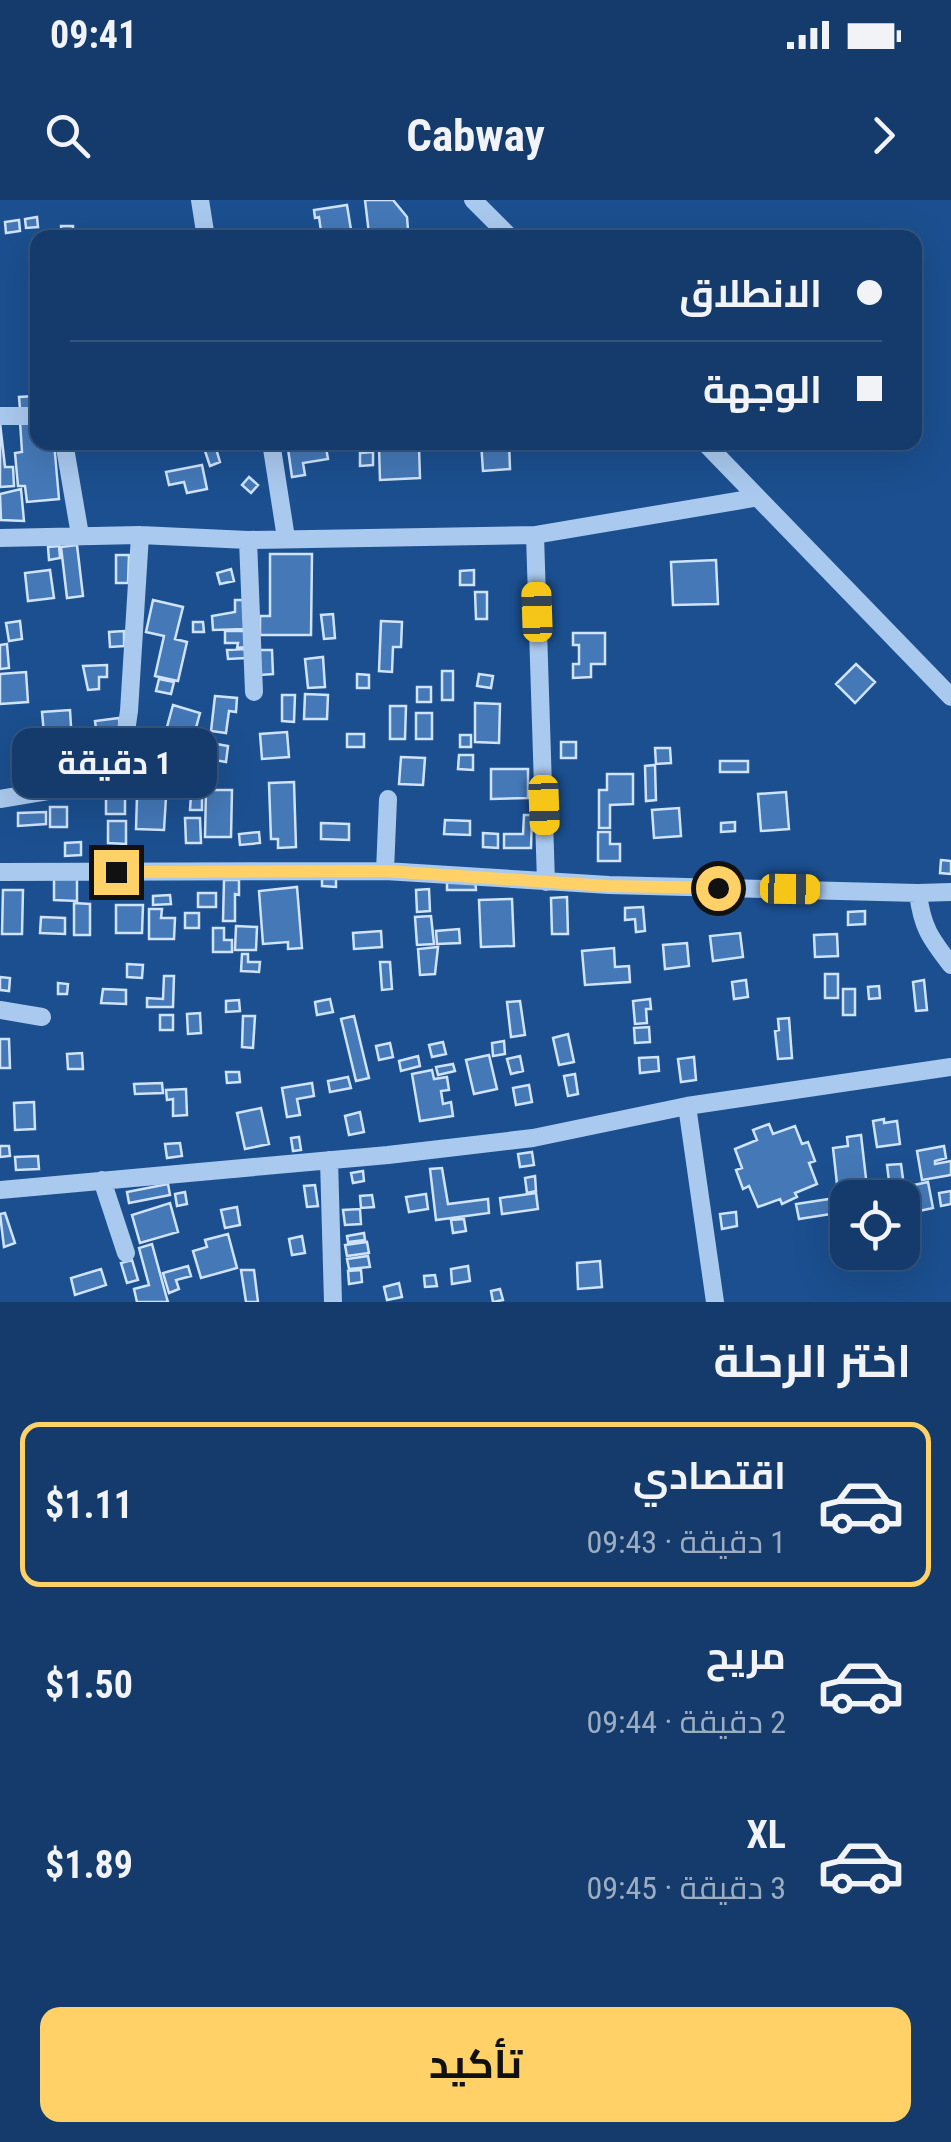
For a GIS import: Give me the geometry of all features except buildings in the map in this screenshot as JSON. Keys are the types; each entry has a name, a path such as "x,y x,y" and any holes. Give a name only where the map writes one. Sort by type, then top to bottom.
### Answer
{"street":[{"path":"200,200 205,230"},
{"path":"473,200 503,230"},
{"path":"0,416 30,416"},
{"path":"65,450 80,535"},
{"path":"272,450 286,538"},
{"path":"711,450 951,697"},
{"path":"0,538 140,535 248,540 535,535 754,498"},
{"path":"119,779 129,711 140,535"},
{"path":"535,535 546,882"},
{"path":"248,540 254,692"},
{"path":"0,799 119,779 207,776"},
{"path":"385,871 388,799"},
{"path":"0,872 385,871 546,882 951,892"},
{"path":"918,893 927,934 951,964"},
{"path":"0,1010 42,1017"},
{"path":"0,1190 533,1138 687,1106 951,1067"},
{"path":"687,1106 715,1302"},
{"path":"328,1160 333,1302"},
{"path":"102,1180 126,1254"}],"route":[{"path":"116,872 385,871 608,886 718,888"}]}
